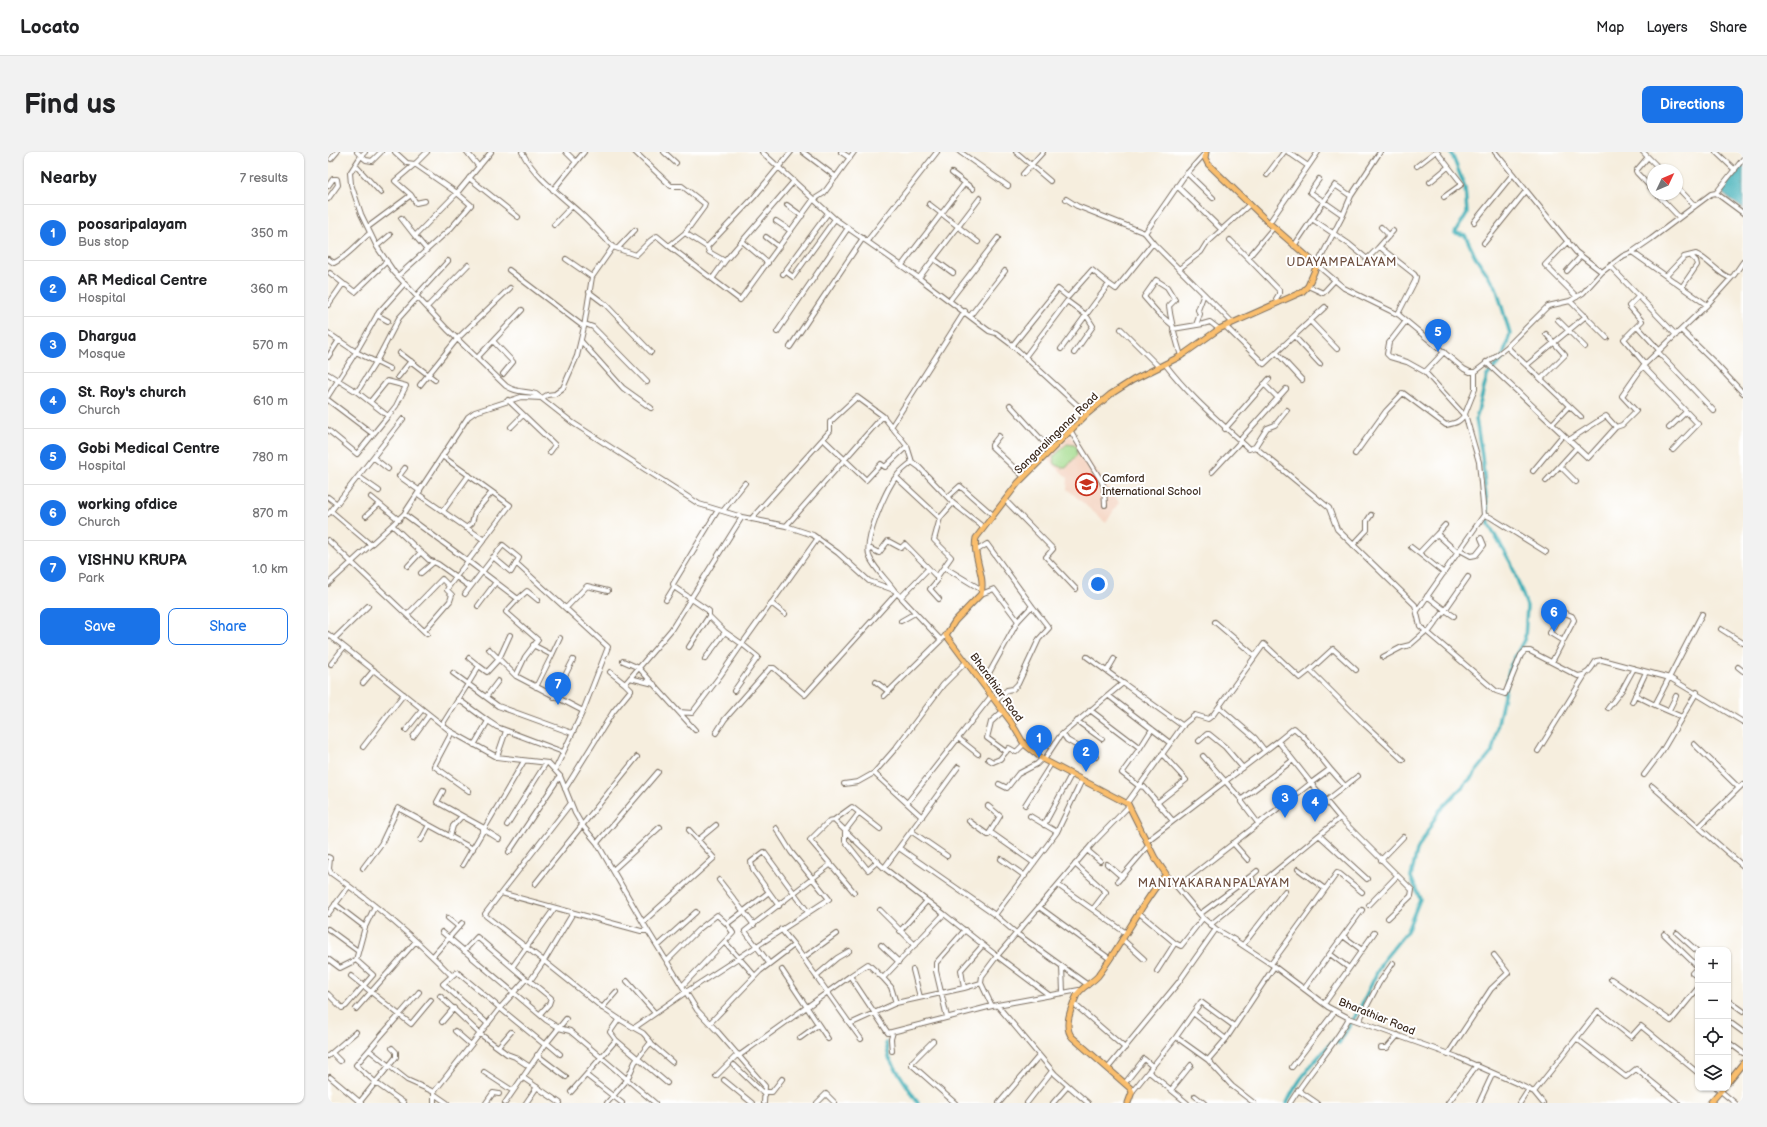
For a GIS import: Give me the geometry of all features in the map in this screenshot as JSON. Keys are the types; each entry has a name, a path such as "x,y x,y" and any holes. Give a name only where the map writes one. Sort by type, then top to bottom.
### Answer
{"main road":[{"path":"1206,152 1205,158 1208,164 1269,223 1317,265 1308,286"},
{"name":"Sangaralinganar Road","path":"981,592 982,579 976,551 976,538 983,527 1024,477 1087,414 1111,394 1133,380 1182,356 1219,329 1295,296 1308,286"},
{"path":"946,636 955,621 981,592"},
{"name":"Bharathiar Road","path":"946,636 992,695 1024,744 1043,760 1128,804 1155,858 1166,874"},
{"path":"1128,1103 1132,1092 1125,1083 1069,1034 1069,1020 1079,990 1096,978 1110,959 1138,912 1166,874"},
{"path":"1731,1078 1743,1064"},
{"path":"1710,1103 1719,1091"}],"street":[{"path":"331,159 337,152"},
{"path":"357,152 366,160 372,161 380,152"},
{"path":"365,152 350,173 351,184 376,246 398,276 457,339 506,386 515,392 528,391 542,398 573,423 699,504 742,517 786,526 813,535 869,581 897,594"},
{"path":"395,152 407,163 416,164 471,204 451,228 398,276"},
{"path":"425,201 416,203 411,196 395,182 416,164 427,152"},
{"path":"467,152 479,167"},
{"path":"415,236 457,193 490,152"},
{"path":"522,152 526,160 553,190 616,248 636,255 657,236 740,300 813,200 824,193 854,152"},
{"path":"566,152 576,162"},
{"path":"553,190 584,152"},
{"path":"635,152 672,186 682,186 705,204 704,208 685,233 669,246"},
{"path":"664,152 676,163"},
{"path":"762,152 835,219 920,278 965,311 989,331 996,333 1087,414"},
{"path":"707,247 791,152"},
{"path":"803,152 836,177"},
{"path":"841,152 850,158"},
{"path":"790,347 865,240 937,152"},
{"path":"960,152 1008,186"},
{"path":"1016,152 1050,181"},
{"path":"1023,174 1043,152"},
{"path":"1144,233 1177,186 1206,152"},
{"path":"1268,175 1284,152"},
{"path":"1288,152 1308,166"},
{"path":"1269,223 1318,152"},
{"path":"1380,152 1351,196 1334,234 1317,265 1344,288 1398,314 1464,369 1470,372 1475,372 1506,347 1548,306 1570,301 1583,293 1602,272 1623,256 1632,252 1711,194 1716,193 1743,159"},
{"path":"1417,166 1436,152 1462,184 1444,197"},
{"path":"1495,152 1581,256 1602,272"},
{"path":"1643,152 1654,164"},
{"path":"1716,152 1735,170"},
{"path":"1647,184 1636,171 1648,158"},
{"path":"355,165 381,193"},
{"path":"1430,182 1448,166"},
{"path":"952,173 973,189"},
{"path":"1187,173 1213,198"},
{"path":"1474,222 1512,174"},
{"path":"469,178 518,217"},
{"path":"328,186 336,179 338,185 328,199"},
{"path":"1319,179 1310,192 1343,215"},
{"path":"712,279 725,261 794,181"},
{"path":"902,265 965,183"},
{"path":"1294,246 1335,185 1351,196"},
{"path":"1177,186 1222,230"},
{"path":"1484,243 1526,191"},
{"path":"1683,193 1695,206"},
{"path":"1716,193 1743,213"},
{"path":"368,227 411,196"},
{"path":"920,278 980,198"},
{"path":"1066,199 1077,206 1144,233 1233,323"},
{"path":"1663,200 1680,217"},
{"path":"929,204 978,242"},
{"path":"1179,269 1201,252 1206,244 1250,204"},
{"path":"787,205 802,216"},
{"path":"554,225 572,206"},
{"path":"828,213 784,273 793,277 835,219"},
{"path":"402,218 427,250"},
{"path":"1312,219 1367,259 1394,231"},
{"path":"776,221 791,231"},
{"path":"1248,258 1274,227"},
{"path":"1381,227 1388,236"},
{"path":"777,332 848,228"},
{"path":"328,584 404,514 468,417 475,412 508,400 520,397 542,398 547,395 555,394 563,388 578,356 592,277 616,248 635,230"},
{"path":"328,259 334,263 346,257 350,250 370,233"},
{"path":"685,233 707,247 709,252 725,261"},
{"path":"376,246 390,235"},
{"path":"766,237 779,247"},
{"path":"950,300 998,238"},
{"path":"1230,240 1279,290 1280,294 1276,299 1278,303"},
{"path":"742,241 768,263"},
{"path":"1568,241 1545,265 1577,297"},
{"path":"1024,357 1092,270 1116,290 1153,242"},
{"path":"1378,248 1382,248 1416,276 1415,281 1398,314"},
{"path":"1632,252 1707,305"},
{"path":"1666,276 1684,257 1698,255 1712,264 1725,276 1731,278"},
{"path":"1567,271 1581,256"},
{"path":"1682,287 1697,265 1696,261 1691,256"},
{"path":"566,259 592,277"},
{"path":"934,259 953,273"},
{"path":"330,273 355,292 387,261"},
{"path":"357,392 376,362 399,318 417,298 417,295 448,261"},
{"path":"1487,363 1588,458 1616,427 1622,425 1636,411 1622,396 1644,365 1707,305 1743,262"},
{"path":"427,307 468,265"},
{"path":"1610,266 1676,334"},
{"path":"509,270 584,326 593,327 647,382"},
{"path":"970,316 1006,271"},
{"path":"1171,324 1158,313 1144,297 1156,280 1167,287 1175,300 1169,306 1171,324 1182,356"},
{"path":"1308,286 1322,293 1335,280"},
{"path":"328,396 377,315 405,283"},
{"path":"1061,349 1109,284"},
{"path":"328,305 342,285 345,285"},
{"path":"420,385 457,339 510,288"},
{"path":"1012,346 1058,289 1086,315 1093,326 1074,353"},
{"path":"589,292 605,304 651,352"},
{"path":"1196,325 1200,314 1198,310 1204,294"},
{"path":"1639,296 1629,306 1642,321 1624,340 1644,365 1698,424 1673,450"},
{"path":"1570,301 1607,338"},
{"path":"1225,326 1264,364 1325,307"},
{"path":"477,358 522,310"},
{"path":"891,427 965,311"},
{"path":"377,315 388,321"},
{"path":"1527,366 1586,316"},
{"path":"1558,320 1585,347"},
{"path":"1310,321 1336,349"},
{"path":"1406,321 1389,343 1387,354 1390,357 1407,362 1425,372 1464,414 1478,462 1484,515 1417,611"},
{"path":"1173,329 1210,322 1219,329"},
{"path":"1637,326 1714,410"},
{"path":"1121,330 1159,367"},
{"path":"1681,330 1743,393"},
{"path":"328,333 356,352 390,368"},
{"path":"1541,379 1565,354 1546,334"},
{"path":"1294,336 1320,364"},
{"path":"328,357 339,340"},
{"path":"493,341 513,362 503,374"},
{"path":"581,341 623,388 651,408"},
{"path":"1506,347 1581,418"},
{"path":"1276,352 1302,380"},
{"path":"1425,372 1444,352"},
{"path":"400,353 435,380"},
{"path":"398,377 411,361"},
{"path":"1165,364 1174,376 1225,429 1249,449 1255,447 1267,428 1275,425 1287,410"},
{"path":"1355,454 1386,411 1403,393 1446,425 1456,423 1464,414 1476,389 1475,372"},
{"path":"328,374 357,392 388,416"},
{"path":"1225,429 1269,379"},
{"path":"328,430 357,454 396,406 406,386 387,381 370,402"},
{"path":"1264,384 1278,398"},
{"path":"1212,472 1286,389"},
{"path":"751,519 830,431 830,422 857,397 882,416 907,446 912,462 919,466 953,503 983,527"},
{"path":"328,400 373,434"},
{"path":"508,400 555,445 550,452"},
{"path":"1010,405 1051,450"},
{"path":"1552,424 1569,406"},
{"path":"1669,428 1686,412"},
{"path":"511,426 523,415"},
{"path":"786,526 882,416"},
{"path":"1569,440 1606,416 1616,427"},
{"path":"371,545 330,512 374,458 403,419"},
{"path":"1070,430 1102,482 1105,504"},
{"path":"1533,471 1563,435"},
{"path":"999,436 992,447 1024,477"},
{"path":"823,439 866,480 881,464 885,467 907,446"},
{"path":"1255,447 1329,508 1336,529 1416,605 1420,626 1496,691 1505,694 1521,654 1525,651 1530,651 1578,676 1585,675 1590,672 1596,662 1602,660 1670,678 1697,692 1743,722"},
{"path":"1546,481 1577,447"},
{"path":"328,540 426,633 450,601 452,595 447,590 449,586 510,505 442,456"},
{"path":"374,458 388,469"},
{"path":"912,462 896,477 878,511 871,532 869,556 897,594 941,640"},
{"path":"1560,466 1576,482"},
{"path":"405,468 399,476 443,511 484,540"},
{"path":"443,511 468,475"},
{"path":"359,477 378,491"},
{"path":"896,477 940,518"},
{"path":"666,600 674,587 673,584 680,571 720,510 745,483"},
{"path":"948,497 960,486 993,515"},
{"path":"466,528 472,523 475,512 492,492"},
{"path":"328,497 337,504"},
{"path":"371,497 398,520"},
{"path":"1005,500 1053,549 1046,557 1076,589"},
{"path":"939,599 930,589 937,581 937,577 951,557 934,540 940,518 953,503"},
{"path":"366,516 379,504"},
{"path":"404,514 518,599"},
{"path":"1353,545 1366,530 1367,521 1371,515"},
{"path":"1484,515 1490,517 1546,552"},
{"path":"626,684 671,630 742,517"},
{"path":"392,525 421,552 470,587"},
{"path":"1419,553 1445,525"},
{"path":"1437,534 1459,552 1471,556 1476,555 1484,545 1481,538"},
{"path":"679,712 692,713 818,538"},
{"path":"869,548 879,553 888,541 901,548 904,544 937,577"},
{"path":"976,551 987,544 1049,628 1039,640 1018,684 1013,689 1007,690 996,701"},
{"path":"465,594 493,557 503,545 518,558 511,572 493,557"},
{"path":"1412,546 1444,573"},
{"path":"408,566 421,552"},
{"path":"421,574 434,562"},
{"path":"516,563 608,647 583,711 555,770"},
{"path":"944,567 981,592 994,588 1018,621"},
{"path":"716,732 725,719 770,668 774,668 805,695 897,594 928,569"},
{"path":"1383,657 1402,647 1410,645 1427,632 1445,610 1468,577"},
{"path":"407,615 442,579 449,586"},
{"path":"478,606 496,582"},
{"path":"566,608 588,586 608,591"},
{"path":"674,587 708,609 709,616 725,632 758,657 734,691"},
{"path":"516,676 525,657 538,640 506,612 527,591 538,600"},
{"path":"1427,596 1454,616"},
{"path":"772,603 785,614"},
{"path":"334,639 368,606"},
{"path":"983,684 1018,621 1032,606"},
{"path":"1552,662 1574,620 1572,616 1553,608"},
{"path":"901,621 915,613"},
{"path":"1655,705 1702,614"},
{"path":"689,647 709,616"},
{"path":"1558,618 1550,633 1563,642"},
{"path":"1215,622 1255,656"},
{"path":"1721,629 1743,642"},
{"path":"705,659 725,632"},
{"path":"328,634 422,710 452,732 497,757 546,763 555,770 560,776 575,813 582,825 597,843 648,931 683,985 697,1010 739,1055 765,1086 764,1103"},
{"path":"469,658 487,672 499,659 510,635"},
{"path":"884,696 946,636"},
{"path":"536,687 560,638"},
{"path":"992,1006 981,983 982,976 997,956 1128,804 1139,786 1183,726 1195,715 1203,718 1211,718 1264,644 1300,678 1333,649 1356,670"},
{"path":"533,645 552,655"},
{"path":"331,664 344,647"},
{"path":"488,649 516,676 583,711"},
{"path":"1087,657 1183,726"},
{"path":"1107,672 1114,659"},
{"path":"554,696 573,660"},
{"path":"624,661 640,668 695,730"},
{"path":"844,784 858,782 874,773 895,749 943,685 966,662"},
{"path":"442,725 479,666"},
{"path":"1738,667 1743,671"},
{"path":"1608,708 1622,690 1634,668"},
{"path":"363,683 374,670"},
{"path":"1310,670 1363,723 1403,760"},
{"path":"565,789 613,712 631,690 626,684 610,672"},
{"path":"1632,702 1646,672"},
{"path":"453,674 498,706 572,733"},
{"path":"1538,751 1585,675"},
{"path":"630,678 654,684"},
{"path":"486,697 498,682"},
{"path":"876,682 889,692"},
{"path":"999,784 1007,788 1018,774 1043,760 1063,734 1123,683"},
{"path":"1644,774 1662,751 1697,692"},
{"path":"363,748 404,694"},
{"path":"907,803 992,695"},
{"path":"1635,695 1682,716"},
{"path":"1108,696 1170,743"},
{"path":"1668,710 1676,696"},
{"path":"458,699 488,721 506,730 563,752"},
{"path":"1218,707 1255,738 1265,751"},
{"path":"406,730 422,710"},
{"path":"1090,710 1140,748"},
{"path":"1003,711 991,722 987,738 1006,752"},
{"path":"413,737 429,715"},
{"path":"474,745 488,721"},
{"path":"1078,721 1102,739"},
{"path":"1118,882 1148,843 1173,821 1294,728 1345,786"},
{"path":"1152,729 1122,773 1139,786 1144,787 1173,821"},
{"path":"497,757 506,730"},
{"path":"452,732 434,766 469,791"},
{"path":"1063,734 1067,740 1096,757"},
{"path":"1199,741 1209,734 1225,747 1243,768"},
{"path":"958,738 978,754"},
{"path":"1278,741 1310,783 1340,818 1412,890 1413,894 1388,918"},
{"path":"988,759 994,762 1000,759 1010,748 1017,751 1024,744"},
{"path":"1694,744 1739,788"},
{"path":"1158,803 1186,780 1162,754"},
{"path":"1203,756 1242,799 1242,802 1258,823"},
{"path":"535,884 637,758"},
{"path":"1242,799 1293,760"},
{"path":"464,865 524,761"},
{"path":"507,825 546,763"},
{"path":"1025,805 1051,764"},
{"path":"884,868 958,767"},
{"path":"1177,887 1258,823 1330,769"},
{"path":"597,843 658,772"},
{"path":"874,773 922,816"},
{"path":"1044,825 1070,775"},
{"path":"508,852 560,776"},
{"path":"1326,801 1358,776"},
{"path":"995,915 1057,832 1082,780"},
{"path":"1699,827 1743,784"},
{"path":"1652,786 1743,866"},
{"path":"444,791 437,802 500,839"},
{"path":"571,803 485,914 602,1008 643,1033 650,1043 672,1062"},
{"path":"969,821 988,835 1000,816 988,806"},
{"path":"854,892 810,840 829,821 834,820 852,807 880,829"},
{"path":"363,868 381,844 398,808 473,849"},
{"path":"859,813 845,830 845,841 868,870 878,862"},
{"path":"450,837 453,826 462,816"},
{"path":"1030,816 1057,832"},
{"path":"1210,925 1340,818"},
{"path":"834,820 884,868 926,902 944,914 1049,995"},
{"path":"422,840 429,825"},
{"path":"698,840 716,825"},
{"path":"613,870 660,827"},
{"path":"634,1028 755,946 829,899 791,852 776,828"},
{"path":"643,922 714,858 689,830"},
{"path":"911,831 947,856"},
{"path":"990,832 1034,863"},
{"path":"1320,836 1367,879"},
{"path":"1381,860 1403,837"},
{"path":"1233,844 1248,860"},
{"path":"899,848 995,915 1016,933 1088,985"},
{"path":"1087,850 1100,861"},
{"path":"779,906 753,870 751,862 764,852 808,912"},
{"path":"328,857 330,858 329,869 331,873 375,906 433,956 452,976"},
{"path":"1001,859 1025,876"},
{"path":"769,963 745,932 831,864"},
{"path":"1075,864 1106,892 1093,909"},
{"path":"1107,864 1122,877"},
{"path":"1298,870 1324,889"},
{"path":"1138,912 1175,943 1181,946 1201,916 1257,871"},
{"path":"328,878 331,873"},
{"path":"1208,1060 1226,1039 1272,966 1324,889 1338,873 1362,892"},
{"name":"Bharathiar Road","path":"1166,874 1210,925 1272,966 1324,1004 1350,1018 1448,1054 1529,1089 1534,1092 1543,1103"},
{"path":"1251,876 1256,887"},
{"path":"1369,905 1397,876"},
{"path":"719,880 754,925"},
{"path":"1058,885 1126,933"},
{"path":"328,914 349,886"},
{"path":"1243,946 1285,890"},
{"path":"727,924 769,892"},
{"path":"501,893 554,909 641,931 648,931"},
{"path":"900,931 926,902"},
{"path":"335,904 365,927"},
{"path":"356,960 365,927 375,906"},
{"path":"1039,907 1110,959"},
{"path":"513,966 554,909"},
{"path":"880,910 915,945"},
{"path":"1304,989 1362,910"},
{"path":"658,946 696,912"},
{"path":"434,1103 434,1093 500,1009 544,961 573,913"},
{"path":"883,978 944,914"},
{"path":"667,961 698,930 717,915 727,924 733,933 683,985"},
{"path":"433,956 461,925 448,918"},
{"path":"328,929 358,951"},
{"path":"782,929 860,1039"},
{"path":"1108,1068 1178,983 1216,929"},
{"path":"947,1017 936,971 937,963 965,930"},
{"path":"442,932 464,952 540,1014 559,1028 570,1031 652,1102"},
{"path":"1324,1004 1374,933"},
{"path":"1677,933 1695,949"},
{"path":"803,958 836,934"},
{"path":"1664,934 1695,961"},
{"path":"1343,936 1362,950"},
{"path":"464,952 477,937 513,966 551,998 549,1004 540,1014"},
{"path":"1122,939 1144,959"},
{"path":"356,1009 416,941"},
{"path":"725,942 754,976"},
{"path":"1156,972 1175,943"},
{"path":"710,1023 754,976 794,945"},
{"path":"881,945 899,962"},
{"path":"964,988 961,970 983,945"},
{"path":"816,976 837,958 849,952"},
{"path":"1330,954 1348,968"},
{"path":"1448,1054 1492,989 1507,974 1508,971 1494,955"},
{"path":"328,959 340,968 356,960"},
{"path":"328,994 342,1008 346,1006 373,975 356,960"},
{"path":"1359,1021 1379,983 1393,963"},
{"path":"716,1076 739,1055 868,964 891,987 896,1003"},
{"path":"1062,967 1063,992"},
{"path":"782,970 828,1039"},
{"path":"913,970 920,997"},
{"path":"488,1024 443,984 457,972 500,1009 560,1054"},
{"path":"350,976 399,1016 412,1024 431,1000"},
{"path":"850,976 888,1033 992,1006 1079,990"},
{"path":"1610,979 1671,1022 1695,992"},
{"path":"626,981 655,1013"},
{"path":"850,1024 896,1003 981,983"},
{"path":"404,1103 376,1083 356,1065 419,992"},
{"path":"602,1008 616,992"},
{"path":"440,996 480,1034 530,1067"},
{"path":"1132,1092 1176,1037 1201,1002 1234,1026"},
{"path":"1731,1002 1743,1011"},
{"path":"1074,1003 1125,1048"},
{"path":"997,1005 1052,1071 1088,1103"},
{"path":"442,1022 454,1008"},
{"path":"1292,1067 1336,1011"},
{"path":"1534,1092 1598,1011 1632,1037 1641,1026 1695,1071"},
{"path":"1193,1013 1226,1039"},
{"path":"1290,1103 1298,1090 1338,1038 1350,1018"},
{"path":"505,1103 537,1055 566,1019"},
{"path":"620,1019 610,1032 616,1040 667,1083"},
{"path":"1731,1023 1743,1032"},
{"path":"800,1038 818,1025"},
{"path":"455,1031 471,1045"},
{"path":"340,1062 330,1054 356,1032"},
{"path":"498,1047 511,1032"},
{"path":"892,1051 891,1039 893,1032"},
{"path":"1381,1048 1387,1048 1398,1036"},
{"path":"1176,1037 1208,1060 1232,1086 1254,1103"},
{"path":"1577,1039 1626,1076 1636,1069 1678,1103"},
{"path":"572,1092 616,1040"},
{"path":"933,1041 912,1062 912,1065 955,1103"},
{"path":"607,1103 627,1080 638,1058 650,1043"},
{"path":"1731,1044 1743,1053"},
{"path":"330,1077 360,1103 396,1057 396,1052 392,1048"},
{"path":"369,1050 407,1080 434,1093 447,1103"},
{"path":"537,1055 566,1077"},
{"path":"999,1103 1039,1056"},
{"path":"1125,1083 1144,1060 1152,1066"},
{"path":"734,1065 765,1094"},
{"path":"1171,1090 1192,1065"},
{"path":"1448,1103 1477,1066"},
{"path":"1027,1103 1052,1071"},
{"path":"484,1072 513,1091"},
{"path":"1149,1072 1187,1103"},
{"path":"1479,1103 1493,1074"},
{"path":"586,1075 622,1103"},
{"path":"522,1078 560,1103"},
{"path":"765,1094 772,1092 782,1079"},
{"path":"724,1080 752,1103"},
{"path":"1053,1103 1068,1086"},
{"path":"526,1103 537,1087"},
{"path":"1520,1103 1529,1089"},
{"path":"1298,1090 1317,1103"},
{"path":"1722,1091 1735,1103"},
{"path":"486,1103 493,1093 499,1094"},
{"path":"817,1103 826,1094 835,1103"},
{"path":"1195,1096 1204,1103"}],"shaded area":[{"name":"Camford International School","path":"1069,434 1119,502 1106,523 1067,489 1068,478 1046,458"}],"green space":[{"path":"1067,444 1077,447 1077,455 1066,468 1062,468 1055,464 1053,457"}],"water":[{"path":"1743,165 1743,209 1723,194 1723,188"}],"waterway":[{"path":"1287,1103 1301,1078 1314,1062 1333,1041 1339,1043 1361,1006 1382,962 1407,931 1420,899 1411,877 1417,850 1439,811 1470,779 1492,752 1510,666 1525,638 1527,606 1511,563 1489,525 1482,456 1476,419 1487,376 1502,359 1510,334 1496,287 1475,256 1465,235 1455,233 1467,213 1465,187 1451,152"},
{"path":"886,1043 889,1058 918,1103"}],"place":[{"name":"Gobi Medical Centre","path":"1438,352"},
{"name":"Camford International School","path":"1086,484"},
{"name":"working ofdice","path":"1554,632"},
{"name":"VISHNU KRUPA","path":"558,705"},
{"name":"poosaripalayam","path":"1039,758"},
{"name":"AR Medical Centre","path":"1086,772"},
{"name":"Dhargua","path":"1285,818"},
{"name":"St. Roy's church","path":"1315,822"}],"district":[{"name":"UDAYAMPALAYAM","path":"1342,262"},
{"name":"MANIYAKARANPALAYAM","path":"1214,883"}]}
